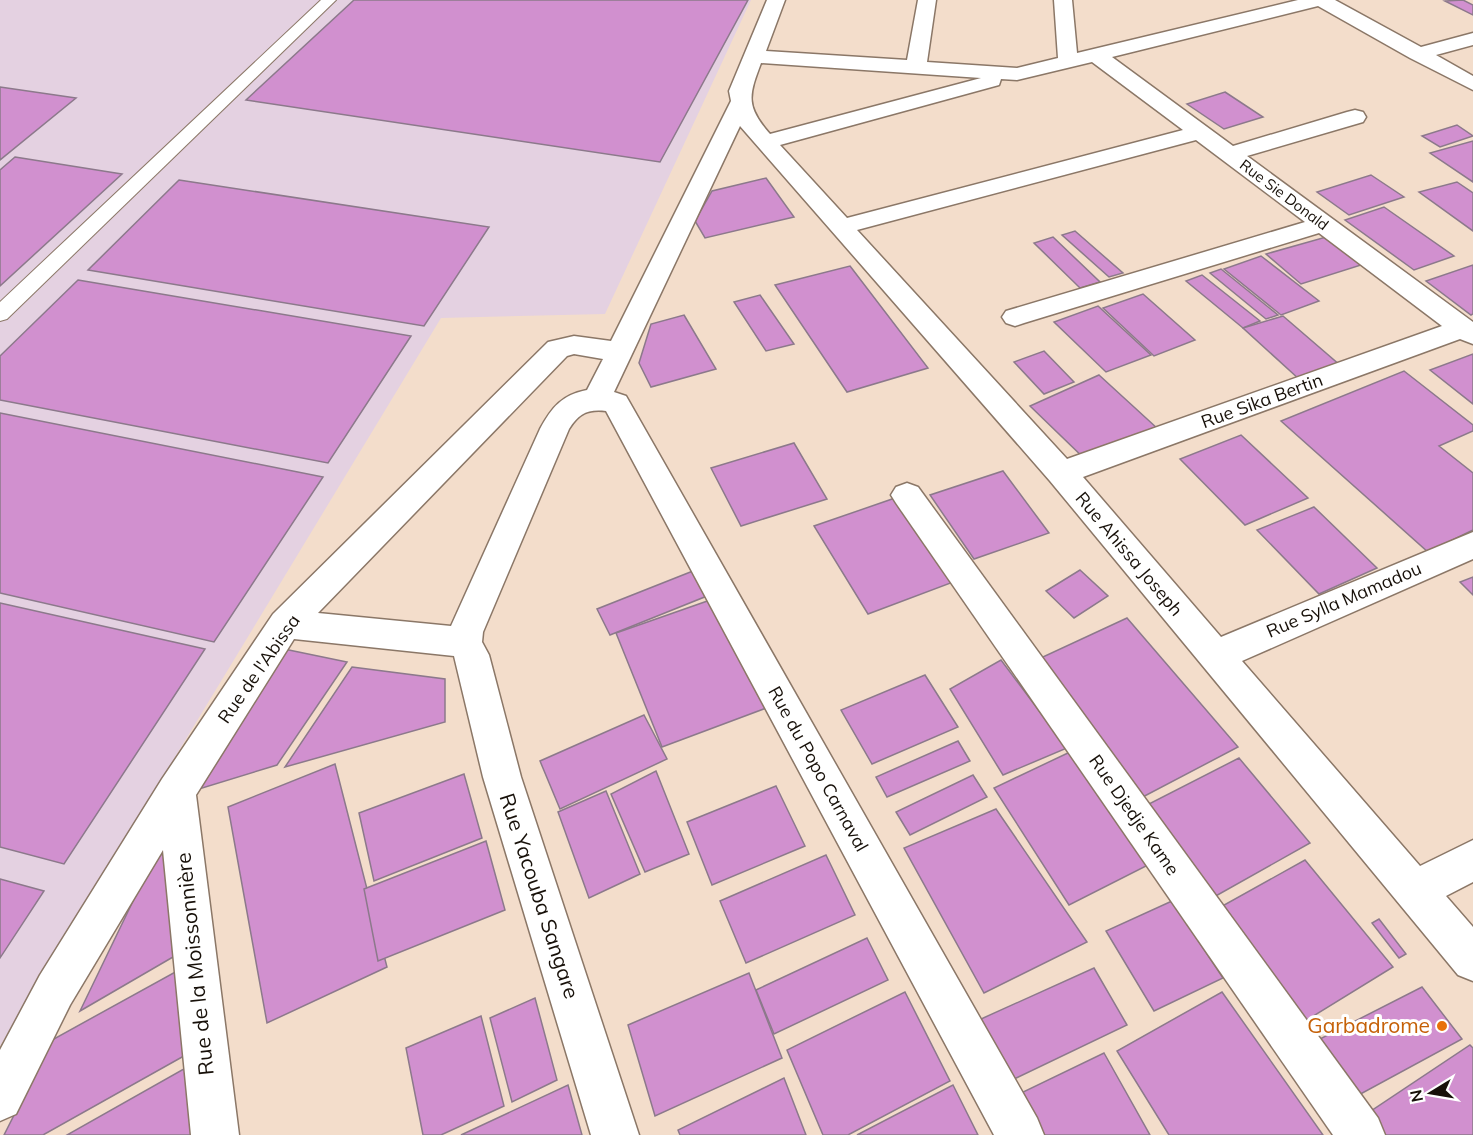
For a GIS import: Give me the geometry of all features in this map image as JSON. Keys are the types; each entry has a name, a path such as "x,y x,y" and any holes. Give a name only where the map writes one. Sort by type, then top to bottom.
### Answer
{"street":[{"path":"285,624 468,648 466,632 501,546 554,433 568,409 582,401 607,401 620,352 740,103 741,85 776,0"},
{"path":"916,67 927,0"},
{"path":"1063,0 1068,62"},
{"path":"771,149 1017,74 1096,55 1213,16 1321,0 1473,84"},
{"path":"1417,54 1473,39"},
{"name":"Rue Sie Donald","path":"1096,55 1468,332"},
{"path":"753,56 1017,74"},
{"name":"Rue Ahissa Joseph","path":"740,103 751,126 843,226 1061,473 1473,960"},
{"path":"1229,154 1355,117"},
{"path":"843,226 1200,132"},
{"path":"1015,317 1323,224"},
{"name":"Rue Sika Bertin","path":"1061,473 1468,332"},
{"name":"Rue de l'Abissa","path":"0,1098 56,990 176,792 285,624 558,349 574,345 620,352"},
{"name":"Rue du Popo Carnaval","path":"607,401 1020,1135"},
{"name":"Rue Djedje Kame","path":"907,495 1361,1135"},
{"name":"Rue Sylla Mamadou","path":"1215,656 1473,545"},
{"name":"Rue Yacouba Sangare","path":"468,648 501,777 615,1135"},
{"name":"Rue de la Moissonnière","path":"176,792 215,1135"},
{"path":"1415,891 1473,860"}],"lane":[{"path":"0,314 329,0"}],"shaded area":[{"path":"0,0 751,0 605,314 441,318 0,1046"}],"building":[{"path":"354,0 748,0 660,162 246,100"},
{"path":"1463,0 1473,5 1473,15 1445,1"},
{"path":"0,87 76,98 0,160"},
{"path":"1225,92 1263,117 1224,129 1187,104"},
{"path":"1457,125 1473,136 1440,147 1422,136"},
{"path":"1473,141 1473,182 1430,153"},
{"path":"15,157 122,174 0,286 0,170"},
{"path":"1371,175 1404,197 1349,215 1317,192"},
{"path":"766,178 794,217 705,238 695,221 712,191"},
{"path":"179,180 489,227 424,326 88,270"},
{"path":"1457,182 1473,193 1473,231 1419,192"},
{"path":"1384,207 1454,256 1414,270 1345,220"},
{"path":"1075,231 1123,273 1109,277 1062,235"},
{"path":"1053,237 1100,282 1080,288 1034,243"},
{"path":"1326,237 1361,265 1301,284 1266,254"},
{"path":"1261,256 1319,301 1281,315 1224,269"},
{"path":"1473,265 1473,314 1471,315 1426,281"},
{"path":"850,266 928,368 847,392 775,285"},
{"path":"1221,269 1278,315 1266,319 1210,273"},
{"path":"1202,275 1260,321 1243,328 1186,281"},
{"path":"78,280 411,336 328,463 0,400 0,356"},
{"path":"1143,294 1195,340 1154,356 1103,308"},
{"path":"760,295 794,344 766,351 734,302"},
{"path":"1098,306 1151,355 1106,372 1054,322"},
{"path":"684,315 716,369 651,387 639,363 651,324"},
{"path":"1283,316 1341,366 1300,380 1243,328"},
{"path":"1044,351 1074,382 1044,394 1014,362"},
{"path":"1473,354 1473,404 1430,370"},
{"path":"1404,371 1473,425 1473,431 1439,446 1473,473 1473,530 1428,552 1281,421"},
{"path":"1099,375 1158,429 1088,462 1030,406"},
{"path":"0,413 323,477 214,642 0,593"},
{"path":"1241,435 1308,498 1245,525 1180,459"},
{"path":"794,443 827,499 741,526 711,468"},
{"path":"1003,471 1049,533 974,559 930,495"},
{"path":"898,497 956,581 868,614 814,526"},
{"path":"1314,507 1377,568 1319,594 1257,530"},
{"path":"698,569 712,594 610,635 597,609"},
{"path":"1080,570 1108,596 1074,618 1046,591"},
{"path":"1473,577 1473,595 1460,582"},
{"path":"716,598 769,707 662,747 616,633"},
{"path":"0,603 205,649 64,864 0,847"},
{"path":"1127,618 1238,747 1137,800 1032,662"},
{"path":"284,649 347,662 277,765 199,789"},
{"path":"1001,660 1067,748 1003,775 950,689"},
{"path":"352,667 445,679 445,722 285,767"},
{"path":"925,675 958,727 872,764 841,710"},
{"path":"644,715 667,759 560,809 540,761"},
{"path":"958,741 970,761 887,797 876,777"},
{"path":"1070,752 1150,864 1069,905 994,788"},
{"path":"1239,758 1310,843 1214,897 1145,806"},
{"path":"335,764 387,967 267,1023 228,807"},
{"path":"656,771 689,854 645,872 611,794"},
{"path":"464,774 482,838 374,881 359,813"},
{"path":"973,775 987,797 910,835 896,812"},
{"path":"776,786 805,846 712,885 687,822"},
{"path":"606,791 640,874 589,898 558,812"},
{"path":"996,809 1087,942 984,993 904,848"},
{"path":"486,841 505,910 378,961 364,889"},
{"path":"167,848 173,957 80,1011 149,868"},
{"path":"826,855 855,915 746,963 720,901"},
{"path":"1305,860 1393,967 1302,1023 1217,909"},
{"path":"0,879 44,891 0,958"},
{"path":"1172,901 1223,978 1154,1011 1106,931"},
{"path":"1379,919 1406,954 1399,958 1372,923"},
{"path":"867,938 888,980 774,1034 756,990"},
{"path":"188,965 191,1052 43,1135 4,1135 52,1040"},
{"path":"1094,968 1127,1025 1012,1080 981,1019"},
{"path":"749,973 782,1058 655,1116 628,1025"},
{"path":"1422,987 1462,1039 1355,1097 1316,1041"},
{"path":"905,992 950,1081 848,1135 823,1135 787,1050"},
{"path":"1222,992 1323,1135 1169,1135 1117,1051"},
{"path":"535,998 557,1080 512,1102 490,1018"},
{"path":"481,1016 504,1106 441,1135 423,1135 406,1048"},
{"path":"1470,1045 1473,1048 1473,1135 1376,1135 1362,1117"},
{"path":"1104,1053 1150,1135 1042,1135 1021,1093"},
{"path":"205,1057 210,1135 67,1135"},
{"path":"784,1078 806,1135 680,1135 678,1130"},
{"path":"568,1085 582,1135 461,1135"},
{"path":"953,1085 978,1135 857,1135"}],"place":[{"name":"Garbadrome","path":"1442,1026"}]}
